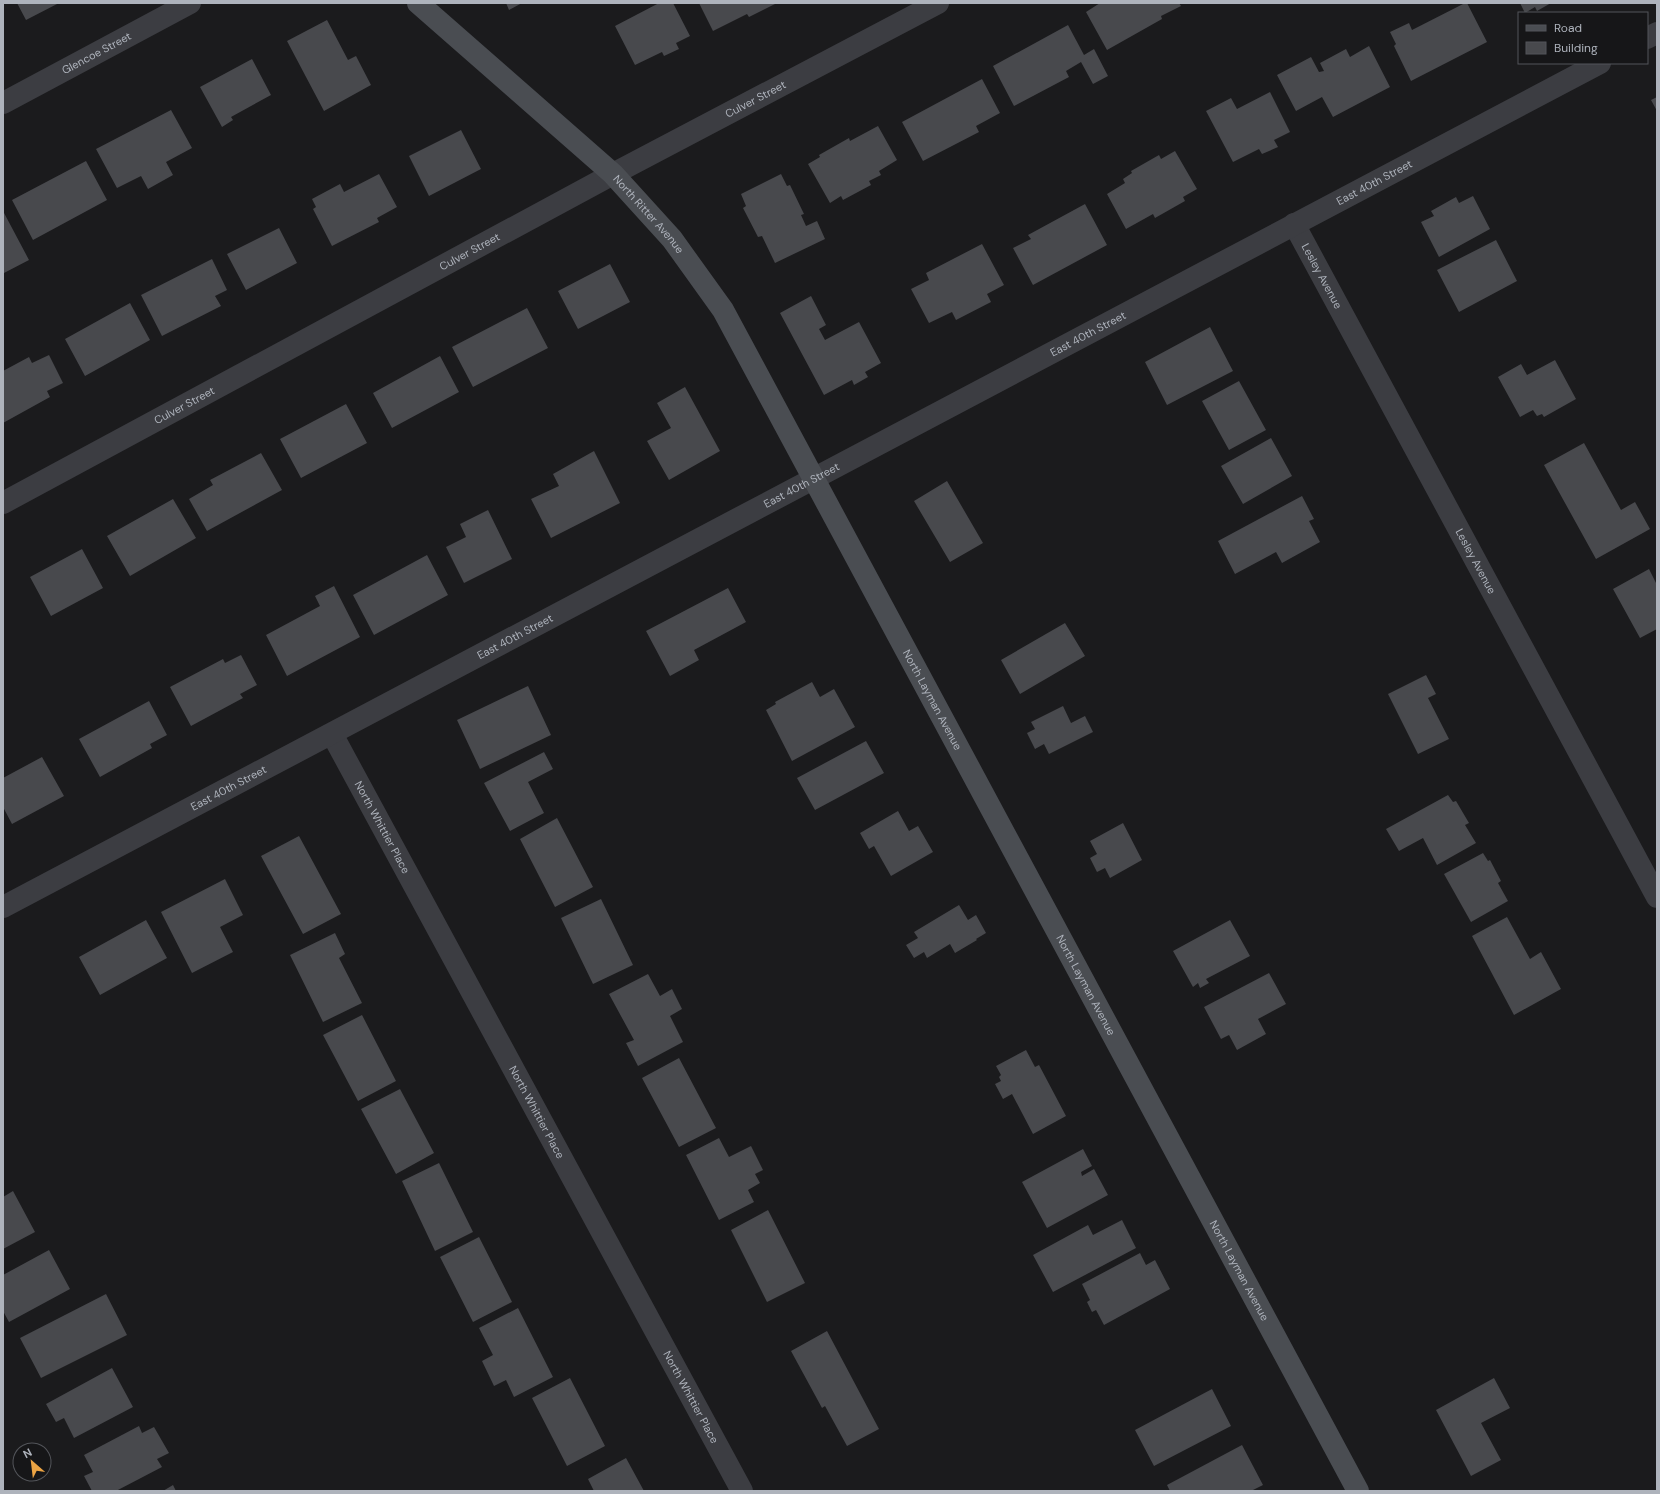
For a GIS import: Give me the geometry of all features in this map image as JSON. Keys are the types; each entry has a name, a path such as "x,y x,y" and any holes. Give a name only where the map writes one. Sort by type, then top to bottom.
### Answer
{"street":[{"name":"Glencoe Street","path":"3,103 190,3"},
{"name":"North Ritter Avenue","path":"418,3 614,174 672,239 707,285 738,336 813,479"},
{"name":"Culver Street","path":"3,503 614,174 938,3"},
{"path":"1648,38 1657,33"},
{"name":"East 40th Street","path":"3,907 1598,64"},
{"name":"Lesley Avenue","path":"1294,224 1657,897"},
{"name":"North Layman Avenue","path":"813,479 1358,1491"},
{"name":"North Whittier Place","path":"332,734 742,1491"}],"building":[{"path":"17,3 59,3 26,20"},
{"path":"506,3 522,3 509,10"},
{"path":"659,3 673,3 690,36 676,43 679,49 664,56 662,52 635,65 615,26"},
{"path":"699,3 777,3 749,17 747,14 713,31"},
{"path":"1100,3 1179,3 1181,6 1161,16 1162,19 1107,50 1086,12"},
{"path":"1467,3 1487,42 1411,81 1394,46 1396,44 1390,32 1409,23 1412,30"},
{"path":"1520,3 1551,3 1537,11 1535,7 1524,12"},
{"path":"327,20 348,60 356,56 371,85 324,111 287,41"},
{"path":"1068,25 1084,55 1094,49 1108,76 1093,84 1081,62 1066,71 1069,77 1014,106 993,66"},
{"path":"1369,46 1390,87 1333,117 1322,97 1296,111 1277,75 1311,57 1319,72 1324,71 1320,63 1346,49 1350,57"},
{"path":"252,59 271,95 231,117 233,120 222,127 200,87"},
{"path":"982,79 1000,113 976,126 979,132 923,161 902,122"},
{"path":"1270,92 1290,132 1274,140 1278,147 1262,154 1259,149 1233,162 1206,111 1231,98 1237,109"},
{"path":"1657,97 1657,111 1651,100"},
{"path":"171,110 192,148 166,162 173,175 148,189 141,176 117,188 96,149"},
{"path":"878,126 897,160 879,171 881,175 869,181 871,185 843,200 841,196 830,203 808,164 820,157 819,155 849,138 850,141"},
{"path":"461,130 481,169 429,196 409,156"},
{"path":"1175,151 1197,189 1183,197 1185,201 1155,218 1153,214 1126,229 1107,194 1125,183 1123,179 1132,173 1131,171 1159,155 1161,159"},
{"path":"86,161 107,200 33,240 12,200"},
{"path":"379,174 397,207 377,218 379,222 332,246 313,209 316,207 312,199 340,184 344,192"},
{"path":"781,174 787,186 790,185 804,214 801,215 806,226 817,221 825,239 775,263 762,236 758,237 743,208 746,206 741,194"},
{"path":"1473,196 1490,229 1439,257 1421,222 1434,216 1431,211 1456,197 1459,203"},
{"path":"1085,204 1107,245 1033,285 1013,248 1031,239 1028,235"},
{"path":"3,211 29,260 4,273 3,271"},
{"path":"279,228 297,263 246,290 227,254"},
{"path":"1496,240 1517,281 1459,312 1437,270"},
{"path":"982,244 1004,285 987,294 991,302 956,320 952,312 929,323 911,289 929,280 926,273"},
{"path":"212,259 227,290 215,296 221,306 162,336 141,295"},
{"path":"610,264 630,302 578,329 558,291"},
{"path":"811,296 826,325 819,329 825,340 859,322 881,363 865,372 868,377 854,385 852,380 824,395 780,313"},
{"path":"130,303 150,340 85,376 65,339"},
{"path":"527,308 548,348 473,387 452,347"},
{"path":"1210,327 1233,371 1167,405 1145,362"},
{"path":"49,355 63,383 47,391 50,397 3,423 3,371 29,357 32,363"},
{"path":"440,356 459,392 392,428 373,393"},
{"path":"1555,360 1576,399 1544,417 1542,414 1537,416 1533,410 1520,417 1498,377 1521,364 1527,375"},
{"path":"1239,381 1266,430 1229,450 1202,401"},
{"path":"685,387 720,451 669,480 647,441 671,428 657,403"},
{"path":"346,404 367,443 301,478 280,439"},
{"path":"1271,438 1292,476 1243,504 1221,466"},
{"path":"1584,443 1621,510 1635,502 1650,529 1596,559 1544,465"},
{"path":"594,451 620,503 551,538 531,499 559,486 553,474"},
{"path":"261,453 282,490 207,531 189,499 213,485 210,480"},
{"path":"947,481 983,543 950,562 914,501"},
{"path":"1302,496 1314,519 1309,521 1320,542 1282,563 1276,552 1235,574 1218,541"},
{"path":"173,499 196,538 130,576 107,536"},
{"path":"488,510 512,559 464,583 446,547 466,537 460,524"},
{"path":"82,549 103,588 51,616 30,577"},
{"path":"427,555 448,595 374,635 353,595"},
{"path":"1649,569 1657,585 1657,629 1640,638 1613,589"},
{"path":"334,586 360,637 287,676 266,635 320,606 315,596"},
{"path":"728,588 746,622 694,650 699,660 670,676 646,631"},
{"path":"1065,623 1085,656 1020,694 1001,660"},
{"path":"241,655 257,685 240,694 243,698 191,726 170,687 223,659 225,663"},
{"path":"1426,675 1436,694 1428,698 1449,739 1418,754 1388,694"},
{"path":"812,682 820,697 834,689 855,727 792,761 766,710 776,704 775,702"},
{"path":"528,686 551,735 480,769 457,720"},
{"path":"149,701 167,735 150,744 152,748 100,777 79,739"},
{"path":"1063,706 1071,723 1085,716 1093,732 1049,754 1044,744 1035,749 1027,733 1035,729 1031,722"},
{"path":"866,741 884,773 815,810 797,778"},
{"path":"544,752 553,769 528,782 544,813 510,831 484,783"},
{"path":"42,757 64,796 12,824 3,807 3,778"},
{"path":"1448,795 1453,802 1456,801 1469,823 1465,825 1476,843 1437,865 1423,838 1399,851 1386,829"},
{"path":"898,811 909,831 918,826 933,852 891,876 874,846 869,849 860,833"},
{"path":"557,818 593,887 555,907 520,839"},
{"path":"1123,823 1142,860 1110,878 1105,868 1097,872 1090,858 1097,854 1090,841"},
{"path":"299,836 341,914 303,934 261,856"},
{"path":"1483,853 1488,861 1490,860 1501,881 1498,883 1508,901 1471,922 1444,874"},
{"path":"225,879 243,915 220,927 233,952 192,973 161,912"},
{"path":"601,899 633,965 593,984 561,918"},
{"path":"959,905 968,920 976,915 986,933 955,953 950,944 927,958 924,952 914,958 906,945 918,938 914,932"},
{"path":"1507,917 1530,959 1541,952 1561,989 1514,1015 1472,936"},
{"path":"146,920 167,958 100,995 79,957"},
{"path":"1230,920 1250,956 1206,979 1209,983 1200,988 1198,983 1193,987 1173,951"},
{"path":"335,933 345,954 339,958 362,1003 323,1022 290,955"},
{"path":"1269,973 1286,1004 1258,1019 1266,1034 1237,1050 1229,1035 1221,1039 1204,1007"},
{"path":"648,974 660,996 672,989 682,1009 670,1016 683,1042 638,1066 626,1043 634,1040 609,994"},
{"path":"362,1015 396,1081 358,1101 323,1035"},
{"path":"1026,1050 1035,1067 1039,1065 1066,1116 1033,1134 1012,1094 1003,1099 995,1084 1001,1081 999,1077 1001,1075 996,1066"},
{"path":"679,1058 716,1128 679,1147 642,1078"},
{"path":"400,1089 434,1153 396,1174 361,1109"},
{"path":"719,1138 729,1157 751,1146 763,1170 755,1174 760,1183 748,1190 754,1202 719,1220 686,1155"},
{"path":"1083,1149 1092,1166 1081,1172 1082,1176 1094,1169 1108,1195 1047,1228 1022,1182"},
{"path":"439,1163 473,1232 435,1251 402,1181"},
{"path":"13,1191 35,1232 3,1249 3,1197"},
{"path":"768,1210 805,1283 767,1302 731,1230"},
{"path":"1122,1220 1136,1248 1053,1292 1033,1255 1088,1225 1093,1235"},
{"path":"479,1237 512,1302 473,1322 440,1257"},
{"path":"49,1250 70,1289 9,1322 3,1311 3,1275"},
{"path":"1140,1253 1146,1265 1155,1260 1170,1289 1104,1325 1096,1310 1092,1312 1087,1302 1090,1300 1082,1284"},
{"path":"106,1294 127,1335 41,1378 20,1338"},
{"path":"518,1308 553,1377 514,1397 506,1380 494,1386 482,1361 493,1355 479,1328"},
{"path":"827,1331 879,1429 847,1446 825,1406 822,1408 791,1351"},
{"path":"112,1368 133,1407 74,1438 64,1418 56,1422 46,1404"},
{"path":"570,1378 605,1446 567,1466 532,1398"},
{"path":"1494,1378 1510,1408 1481,1423 1501,1460 1471,1476 1436,1410"},
{"path":"1212,1389 1231,1426 1154,1466 1135,1430"},
{"path":"139,1426 142,1433 154,1427 169,1453 157,1459 162,1467 116,1491 92,1491 84,1476 93,1472 84,1455"},
{"path":"1242,1445 1263,1485 1251,1491 1170,1491 1167,1485"},
{"path":"626,1458 644,1491 594,1491 588,1479"},
{"path":"173,1485 176,1491 163,1491"}]}
